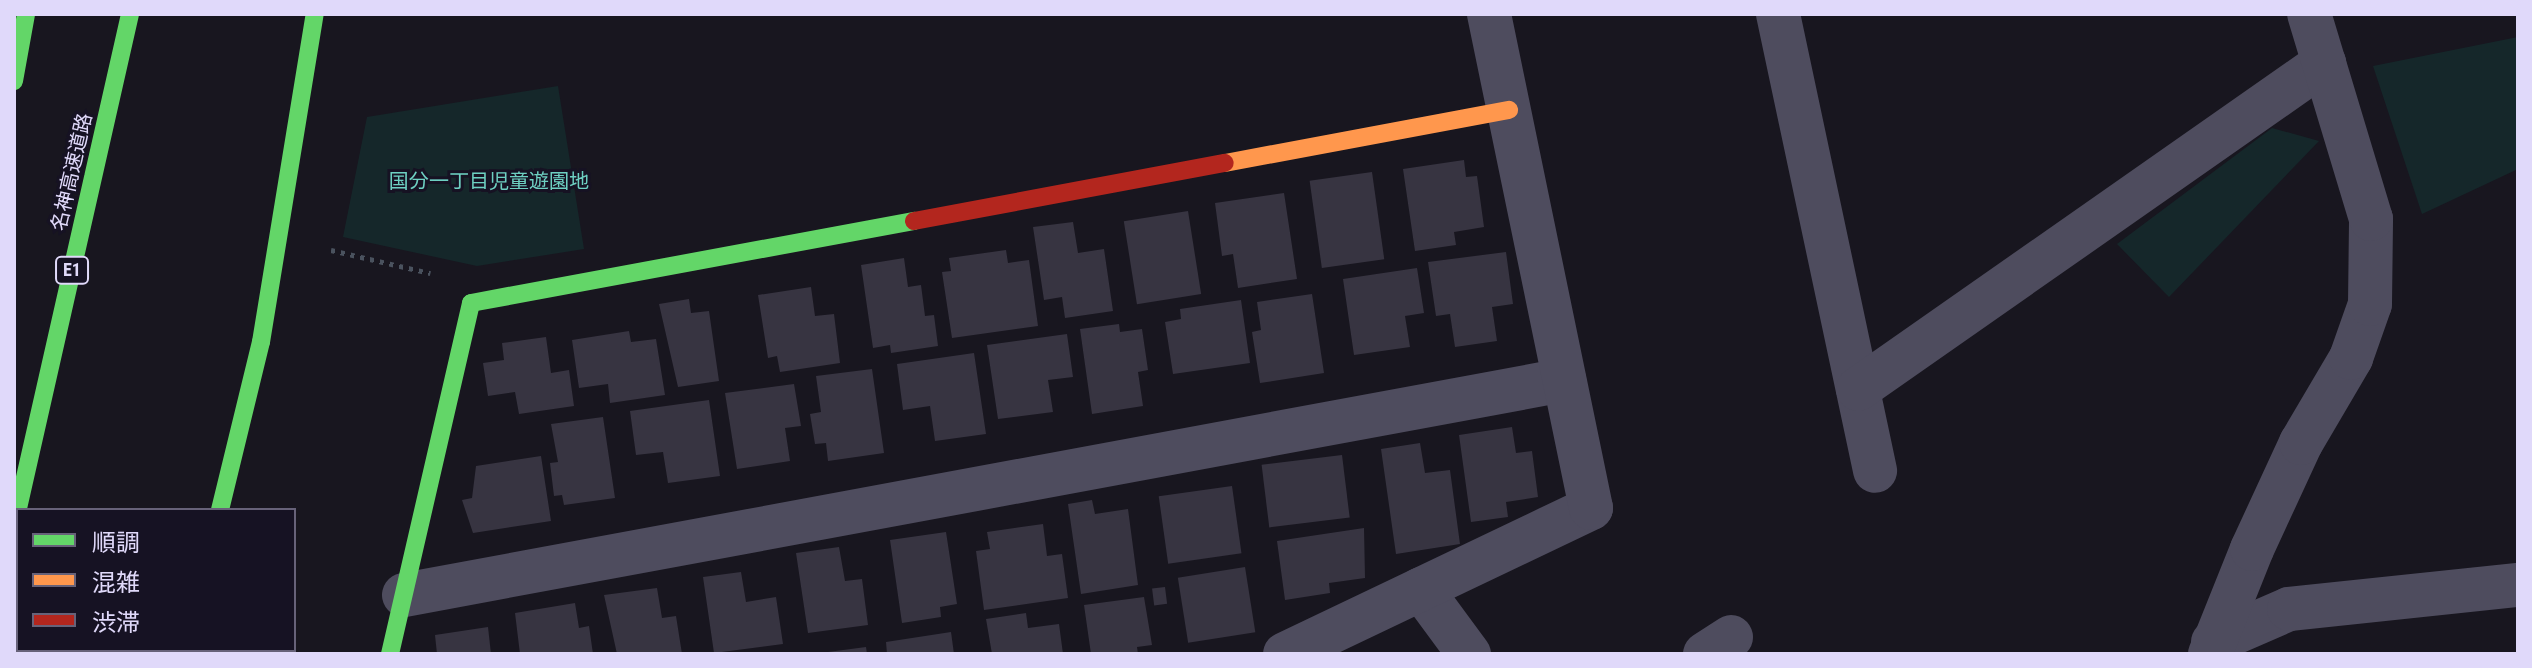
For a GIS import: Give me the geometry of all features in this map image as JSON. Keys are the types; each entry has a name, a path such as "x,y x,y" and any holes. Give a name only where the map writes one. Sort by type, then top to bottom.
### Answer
{"main road":[{"path":"14,81 26,14"},
{"name":"名神高速道路","path":"18,508 130,14"},
{"path":"220,508 261,342 315,14"},
{"path":"390,654 471,303 1509,110"}],"street":[{"path":"1285,654 1591,508 1489,14"},
{"path":"1778,14 1875,471"},
{"path":"2212,648 2301,443 2351,358 2370,304 2371,219 2309,14"},
{"path":"1858,389 2324,63"},
{"path":"404,595 1564,380"},
{"path":"2212,648 2289,609 2518,585"},
{"path":"1421,589 1469,654"}],"path":[{"path":"322,248 459,279 471,303"}],"green space":[{"path":"2518,37 2518,169 2422,214 2373,66"},
{"name":"国分一丁目児童遊園地","path":"558,86 584,249 477,266 343,237 367,117"},
{"path":"2272,128 2319,141 2169,297 2117,244"}],"building":[{"path":"1464,160 1466,177 1477,176 1484,227 1454,232 1456,245 1415,251 1403,169"},
{"path":"1372,172 1384,259 1322,268 1310,181"},
{"path":"1284,193 1297,279 1238,288 1233,254 1222,256 1215,203"},
{"path":"1188,211 1201,294 1137,304 1124,221"},
{"path":"1073,222 1078,253 1104,249 1113,311 1065,318 1062,297 1044,300 1033,227"},
{"path":"1006,250 1008,263 1029,260 1038,326 952,338 942,272 951,271 949,258"},
{"path":"1506,252 1513,304 1492,307 1497,341 1455,347 1450,314 1436,316 1428,262"},
{"path":"904,258 908,287 921,285 925,316 934,315 938,346 891,353 890,345 873,348 861,265"},
{"path":"1417,268 1424,313 1405,316 1410,347 1354,355 1343,279"},
{"path":"811,287 815,316 834,314 840,363 780,372 777,356 768,358 758,295"},
{"path":"1312,294 1324,373 1260,383 1252,332 1261,330 1257,302"},
{"path":"689,299 691,313 709,311 719,381 678,387 659,304"},
{"path":"1241,300 1250,363 1173,374 1165,322 1181,319 1180,309"},
{"path":"1119,324 1120,332 1142,329 1148,370 1138,372 1143,406 1092,414 1080,329"},
{"path":"629,331 631,342 656,339 665,395 610,403 608,384 579,388 572,340"},
{"path":"1067,334 1073,377 1048,380 1053,412 998,419 987,345"},
{"path":"546,337 551,373 569,370 574,406 519,414 515,392 488,396 483,363 504,360 502,343"},
{"path":"974,353 986,434 935,441 930,406 903,410 897,364"},
{"path":"872,369 884,453 828,461 826,443 815,444 810,414 821,412 816,376"},
{"path":"794,384 801,426 785,428 790,461 737,469 725,393"},
{"path":"709,400 720,476 668,483 663,452 636,455 630,411"},
{"path":"603,417 615,498 564,505 562,495 554,496 550,463 558,462 551,424"},
{"path":"1512,427 1516,453 1532,451 1538,497 1506,502 1508,517 1471,522 1459,435"},
{"path":"1420,443 1425,473 1450,470 1460,544 1396,554 1381,449"},
{"path":"1342,455 1350,518 1269,527 1262,465"},
{"path":"541,456 551,521 473,533 462,500 472,498 476,466"},
{"path":"1232,486 1241,553 1168,564 1159,496"},
{"path":"1092,500 1095,514 1128,509 1138,585 1081,594 1068,504"},
{"path":"1043,524 1047,556 1062,554 1068,598 984,610 976,551 990,549 987,532"},
{"path":"1364,528 1365,578 1329,583 1330,593 1285,600 1277,541"},
{"path":"946,532 957,604 940,607 941,617 902,623 890,540"},
{"path":"839,547 845,581 862,579 868,625 808,633 796,553"},
{"path":"1245,567 1255,632 1188,643 1178,578"},
{"path":"741,572 746,602 776,597 783,644 714,653 703,577"},
{"path":"1165,587 1167,604 1154,605 1152,589"},
{"path":"657,588 662,618 676,616 682,654 617,654 604,595"},
{"path":"1144,597 1152,645 1137,647 1138,654 1091,654 1084,605"},
{"path":"575,603 579,628 589,626 593,654 520,654 515,613"},
{"path":"1026,613 1028,628 1059,624 1063,654 992,654 986,619"},
{"path":"488,627 491,654 437,654 435,635"},
{"path":"951,632 954,654 887,654 886,642"},
{"path":"866,647 867,654 828,654 828,652"}],"traffic: fast":[{"path":"14,81 26,14"},
{"path":"18,508 130,14"},
{"path":"220,508 261,342 315,14"},
{"path":"390,654 471,303 914,221"},
{"path":"14,526 16,517"}],"traffic: slow":[{"path":"1225,163 1509,110"}],"traffic: jam":[{"path":"914,221 1225,163"}]}
